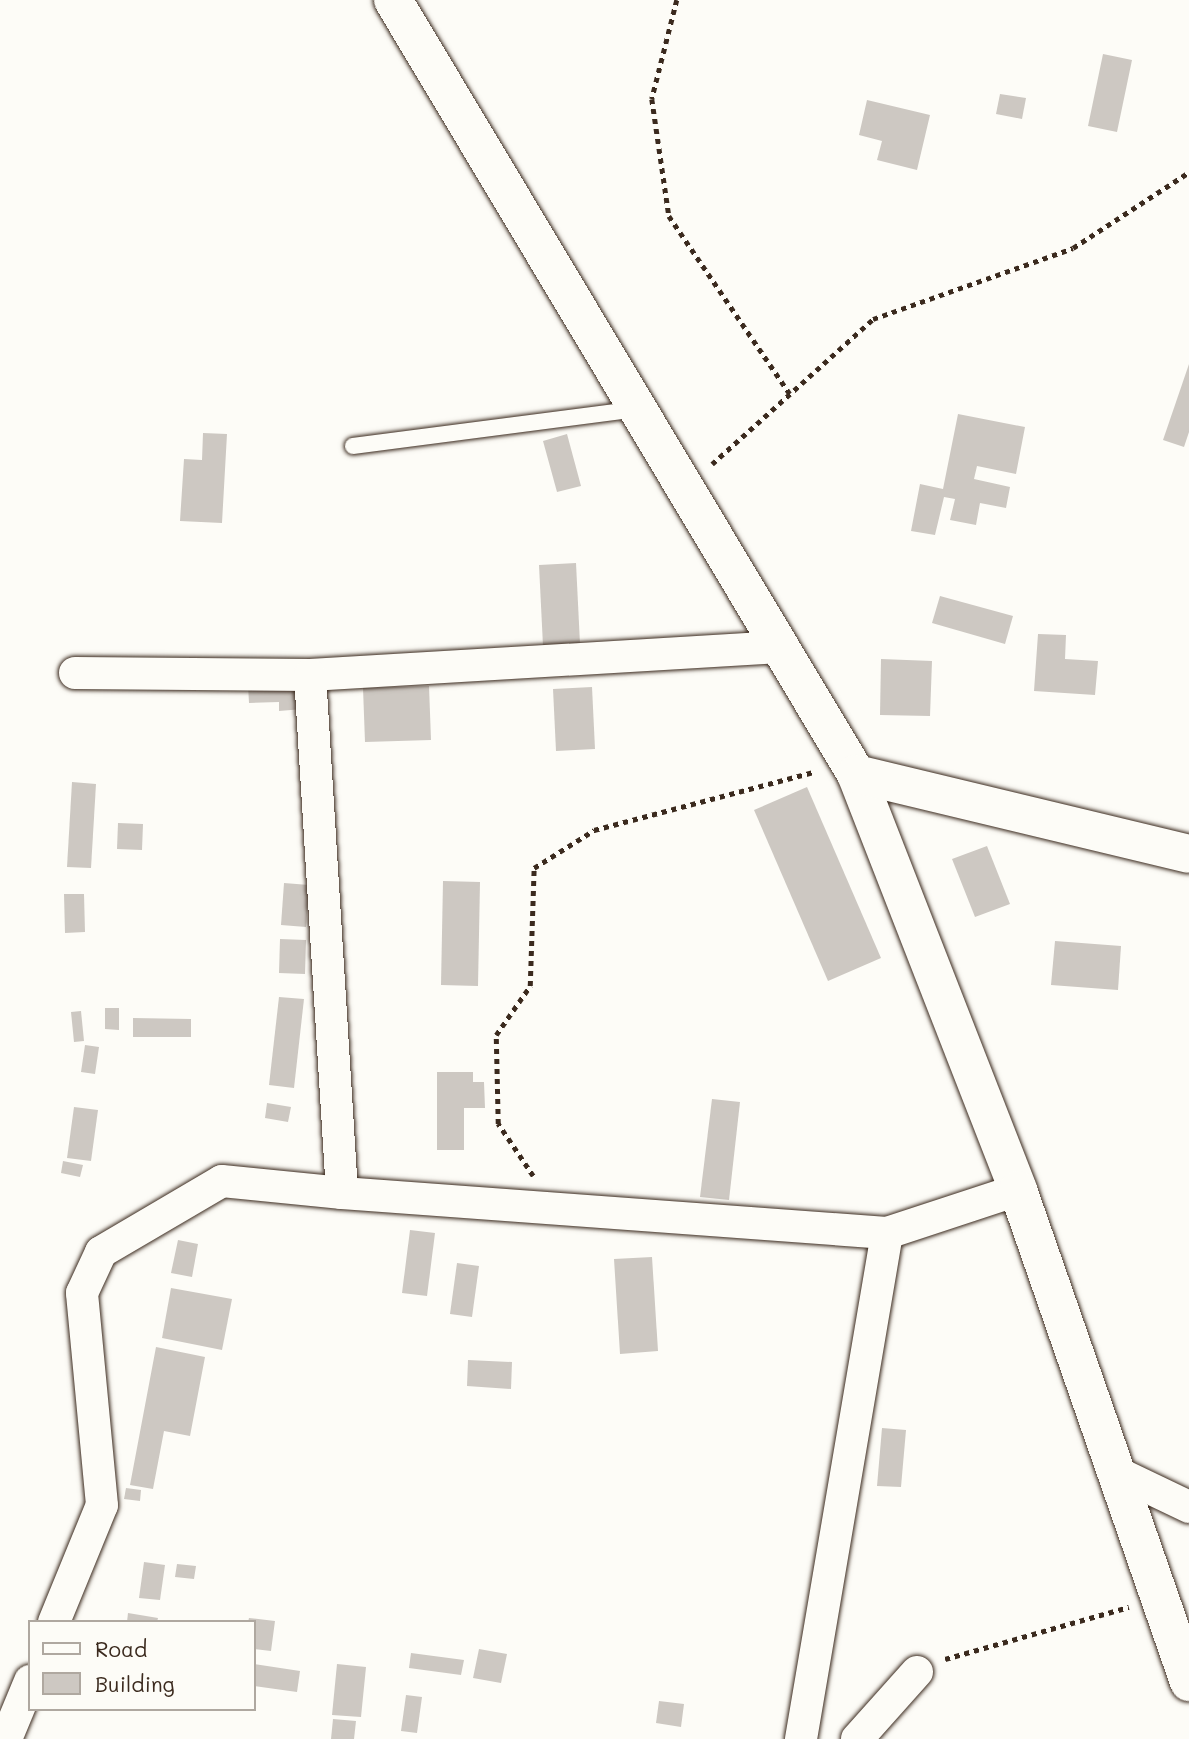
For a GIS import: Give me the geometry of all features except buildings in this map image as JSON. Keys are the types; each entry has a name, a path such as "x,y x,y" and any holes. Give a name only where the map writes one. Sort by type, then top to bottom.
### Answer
{"street":[{"path":"393,0 853,768 1018,1190 1189,1682"},
{"path":"75,673 310,676 780,647"},
{"path":"310,676 342,1194"},
{"path":"853,768 1189,854"},
{"path":"55,1620 102,1505 82,1293 101,1252 222,1181 342,1194 887,1233 1018,1190"},
{"path":"802,1739 887,1233"},
{"path":"1116,1472 1189,1507"},
{"path":"858,1739 917,1672"},
{"path":"6,1739 28,1686"}],"lane":[{"path":"353,446 637,409"}],"path":[{"path":"677,0 652,99 669,216 790,394"},
{"path":"685,488 873,319 1073,247 1189,172"},
{"path":"555,1209 498,1124 496,1035 530,986 534,868 594,830 853,768"},
{"path":"917,1672 946,1659 1160,1598"}]}
